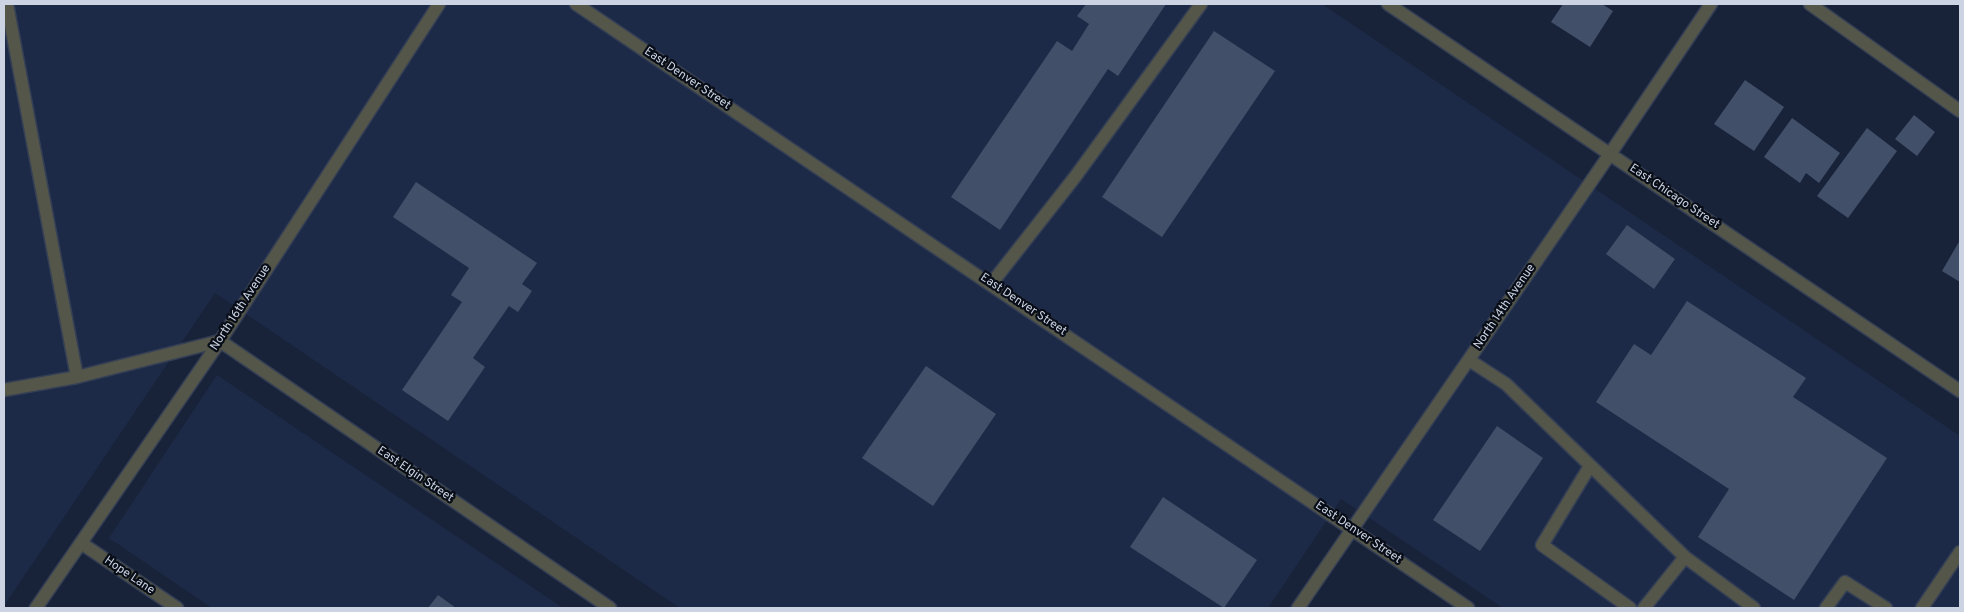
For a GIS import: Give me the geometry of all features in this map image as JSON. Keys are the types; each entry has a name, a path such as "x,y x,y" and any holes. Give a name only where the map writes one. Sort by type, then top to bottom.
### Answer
{"street":[{"path":"7,4 77,377"},
{"name":"North 16th Avenue","path":"36,608 220,341 439,4"},
{"name":"East Denver Street","path":"576,4 1468,608"},
{"path":"991,284 1075,177 1201,4"},
{"name":"East Chicago Street","path":"1388,4 1960,390"},
{"name":"North 14th Avenue","path":"1298,608 1711,4"},
{"path":"1810,4 1960,111"},
{"path":"4,390 77,377 220,341"},
{"name":"East Elgin Street","path":"220,341 610,608"},
{"path":"1469,360 1506,384 1685,557 1754,608"},
{"path":"1590,466 1542,545 1630,608"},
{"name":"Hope Lane","path":"81,543 177,608"},
{"path":"1922,608 1960,552"},
{"path":"1644,608 1685,557"},
{"path":"1826,608 1845,582 1886,608"}],"shaded area":[{"path":"4,4 1322,4 1960,436 1960,608 1503,608 1341,499 1268,608 680,608 215,293 4,606"},
{"path":"217,375 563,608 212,608 109,538"}],"building":[{"path":"1086,4 1166,4 1118,76 1108,69 1000,230 951,197 1057,41 1072,51 1089,24 1077,16"},
{"path":"1563,4 1602,4 1613,11 1590,47 1551,22"},
{"path":"1214,31 1275,71 1162,237 1102,197"},
{"path":"1745,80 1784,107 1754,151 1714,124"},
{"path":"1914,115 1935,132 1917,156 1895,139"},
{"path":"1792,118 1840,153 1819,183 1806,173 1800,183 1764,157"},
{"path":"1867,128 1897,151 1848,218 1817,196"},
{"path":"416,182 537,263 522,284 532,291 518,312 509,306 473,358 485,367 448,421 402,390 462,302 451,295 469,268 393,217"},
{"path":"1627,225 1675,259 1654,289 1606,254"},
{"path":"1960,240 1960,282 1942,271"},
{"path":"1687,301 1806,378 1793,397 1887,458 1794,600 1698,537 1729,489 1596,402 1634,344 1651,355"},
{"path":"926,366 996,414 933,506 862,458"},
{"path":"1497,426 1543,458 1480,551 1433,520"},
{"path":"1163,497 1257,560 1224,608 1130,547"},
{"path":"438,595 456,608 428,608"}]}
